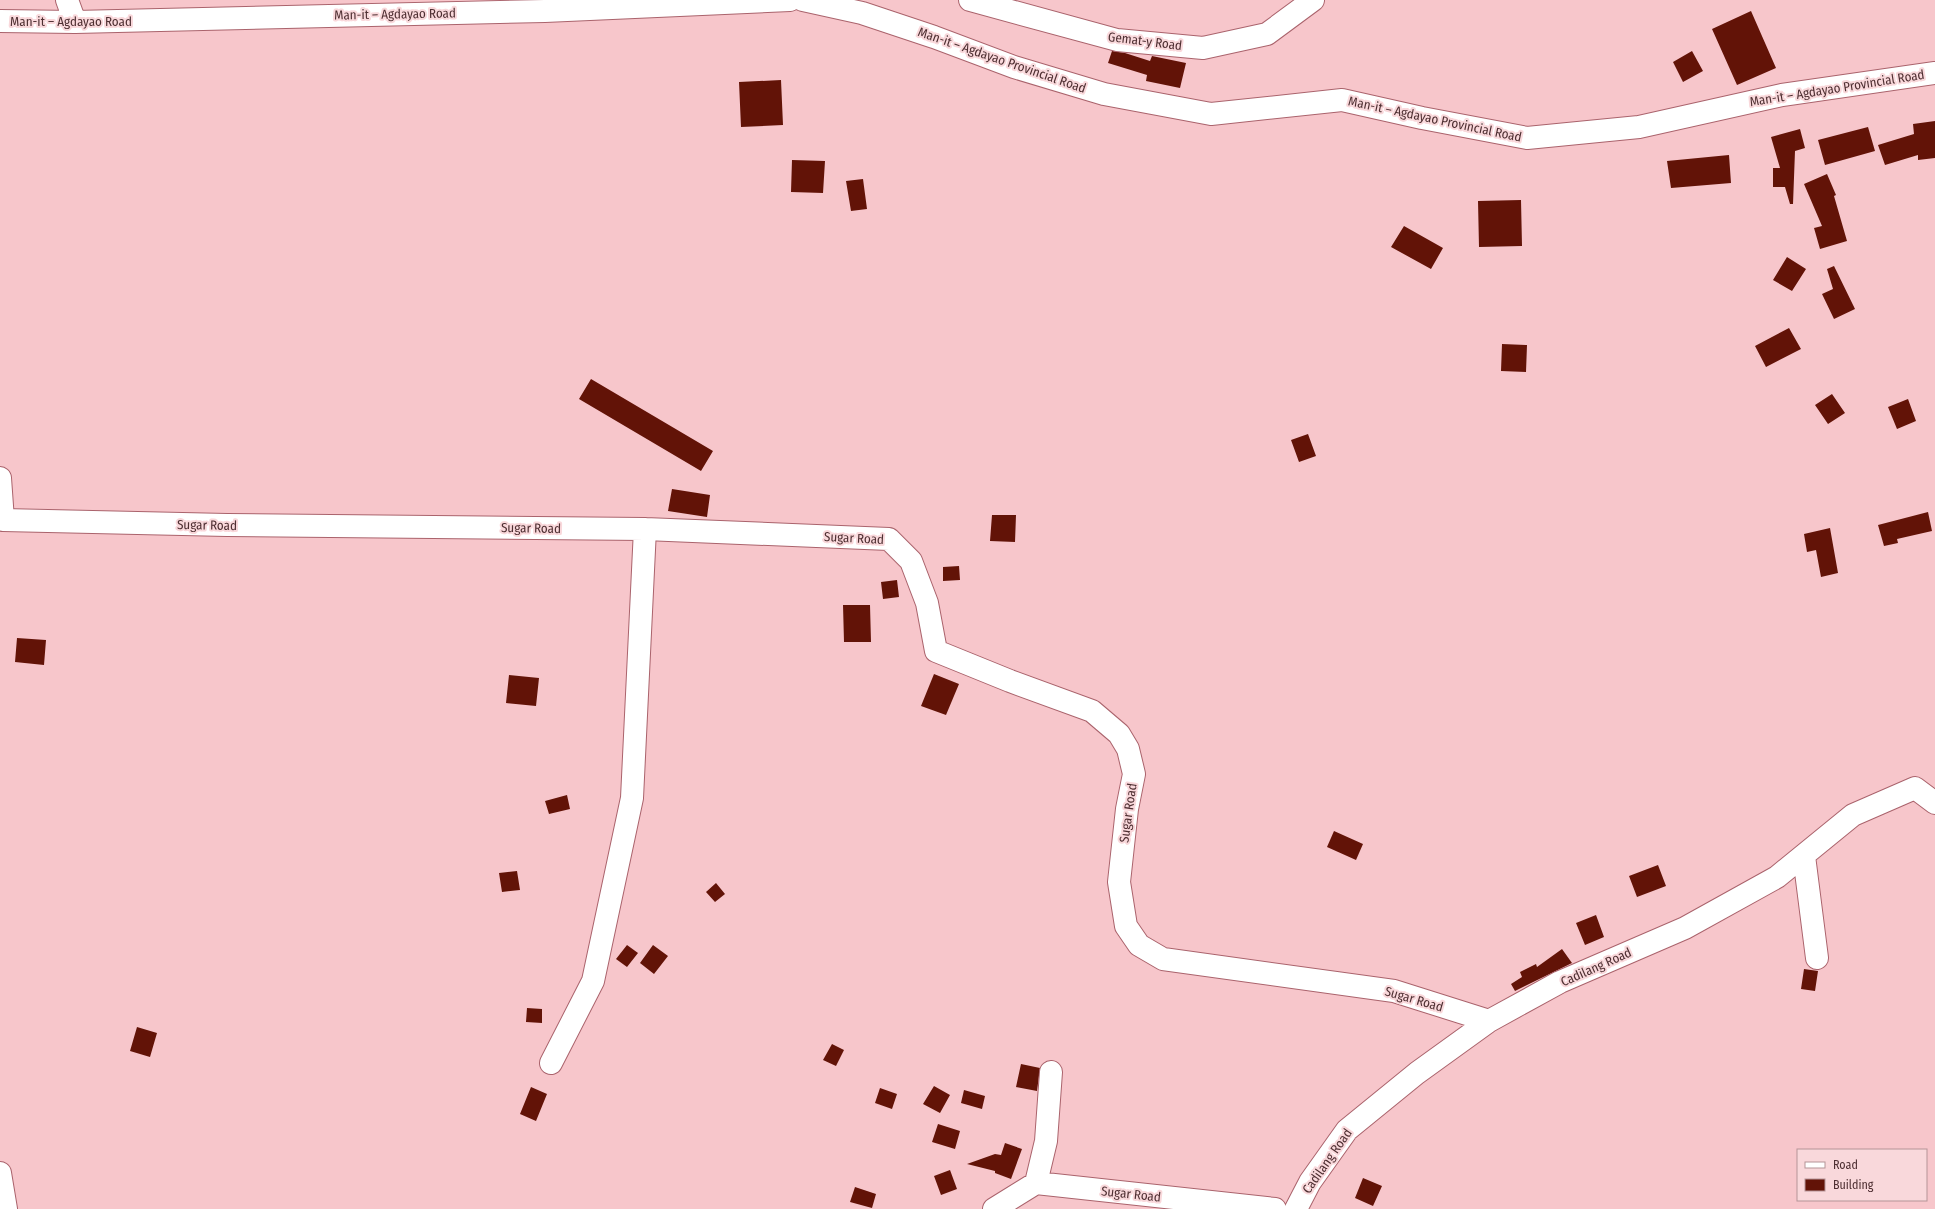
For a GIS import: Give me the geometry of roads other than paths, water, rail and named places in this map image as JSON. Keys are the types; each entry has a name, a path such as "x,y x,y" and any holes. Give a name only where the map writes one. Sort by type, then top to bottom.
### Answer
{"street":[{"path":"67,0 75,22"},
{"name":"Man-it – Agdayao Road","path":"0,21 75,22 545,11 790,0"},
{"name":"Man-it – Agdayao Provincial Road","path":"803,0 862,13 934,37 1014,67 1104,94 1203,113 1211,114 1342,100 1422,118 1526,138 1639,127 1782,95 1935,73"},
{"name":"Gemat-y Road","path":"970,0 1117,40 1203,48 1267,34 1313,0"},
{"name":"Sugar Road","path":"0,478 1,525 218,525 645,529 890,540 911,561 927,603 936,651 1010,681 1092,710 1119,734 1128,749 1134,774 1127,809 1119,882 1126,926 1139,945 1163,959 1394,991 1489,1021"},
{"path":"551,1063 593,981 632,798 645,529"},
{"name":"Cadilang Road","path":"1296,1209 1310,1182 1347,1130 1417,1074 1489,1021 1560,982 1685,928 1777,877 1853,815 1916,788 1935,804"},
{"path":"1804,856 1817,958"},
{"path":"994,1209 1036,1183 1046,1141 1051,1072"},
{"path":"0,1173 6,1209"},
{"name":"Sugar Road","path":"1036,1183 1275,1209"}]}
